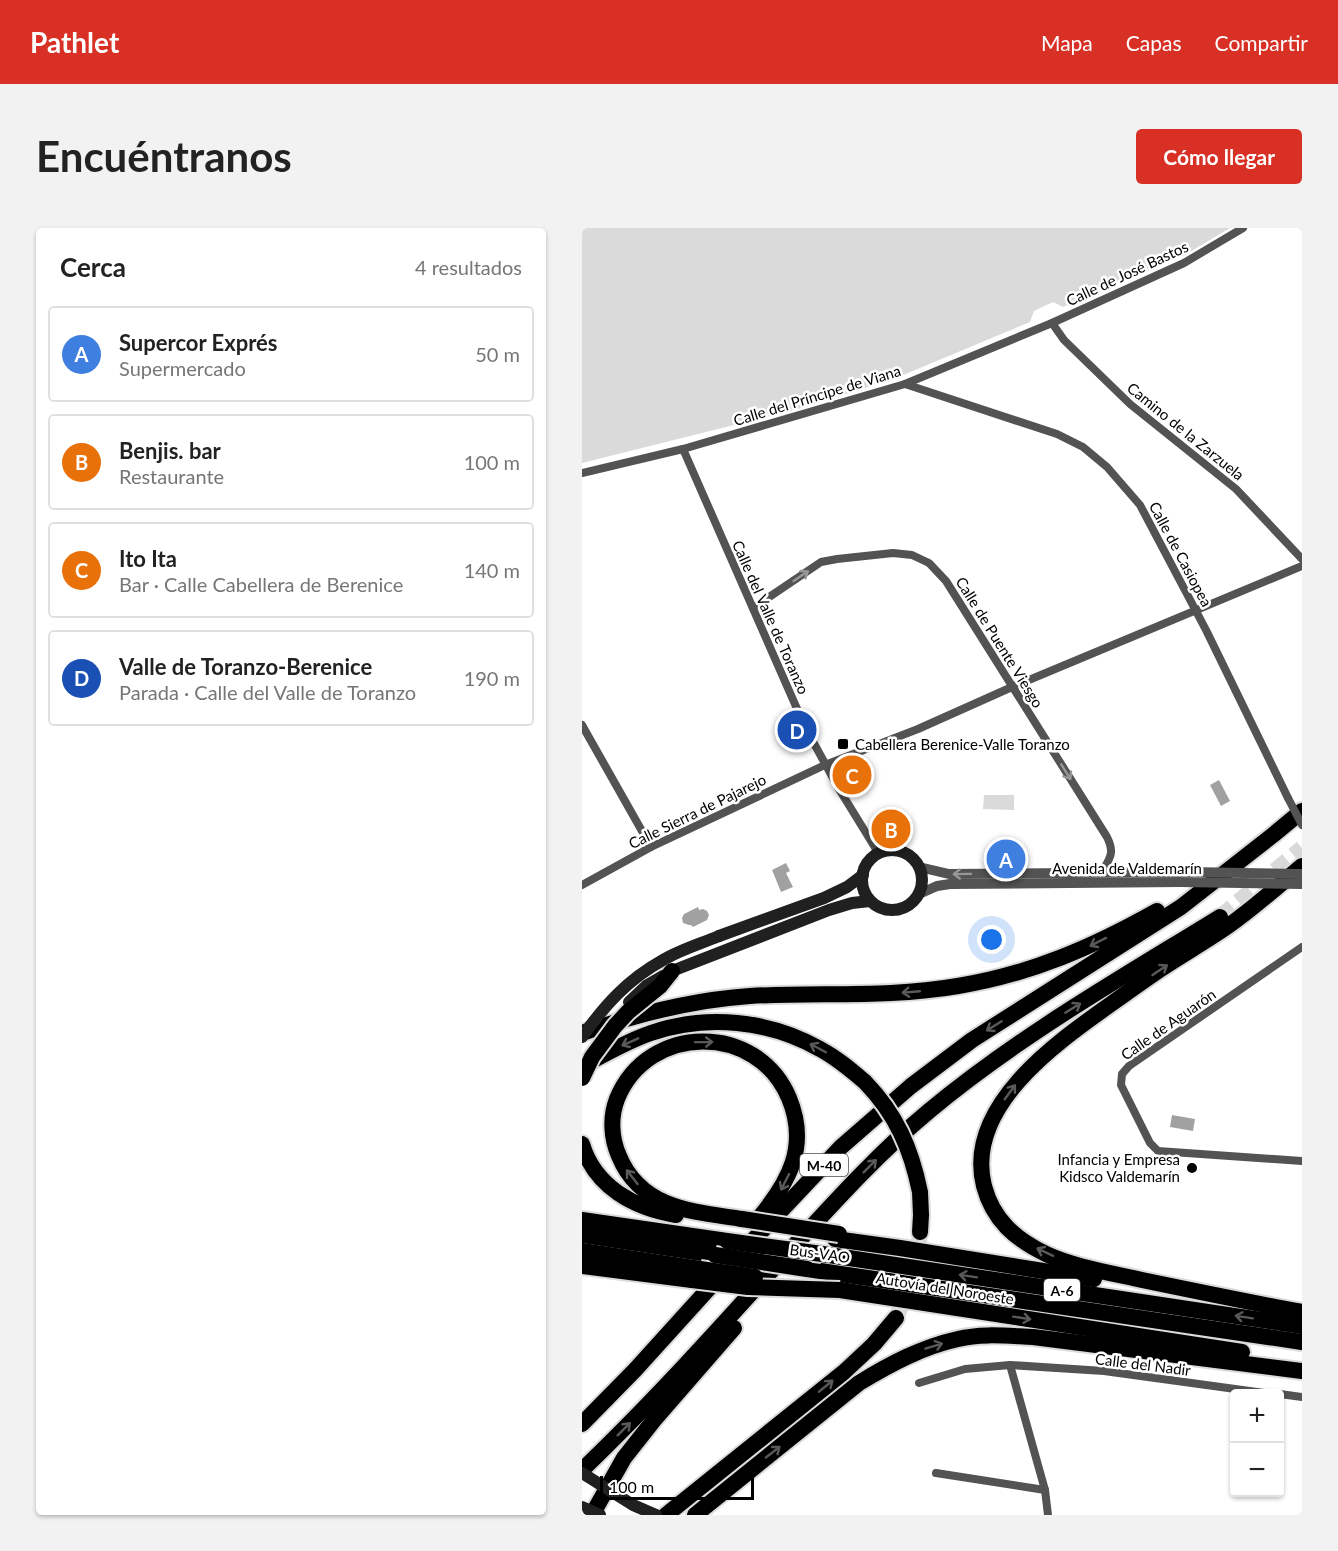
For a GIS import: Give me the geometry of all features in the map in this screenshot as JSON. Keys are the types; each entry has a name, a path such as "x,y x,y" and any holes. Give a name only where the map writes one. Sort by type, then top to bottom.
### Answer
{"highway":[{"name":"M-40","path":"582,1424 635,1370 778,1212 841,1148 911,1086 972,1040 1181,907 1302,811"},
{"path":"582,1035 641,1014 707,1001 772,995 846,995 922,991 959,986 1013,974 1084,949 1126,928 1170,903 1273,835"},
{"path":"1302,866 1230,925 1164,967 1068,1034 1040,1058 1018,1081 1003,1102 990,1123 981,1151 981,1174 987,1198 1001,1221 1022,1241 1048,1255 1091,1269 1302,1312"},
{"name":"M-40","path":"582,1471 654,1399 829,1208 928,1112 989,1063 1220,917"},
{"path":"582,1078 592,1057 615,1026 628,1012 660,986 672,971"},
{"path":"582,1066 618,1047 659,1030 691,1024 727,1022 747,1024 768,1028 805,1041 838,1059 865,1082 888,1109 911,1154 920,1192 920,1232"},
{"path":"635,1370 781,1190 792,1166 797,1137 793,1108 786,1090 771,1070 743,1050 719,1042 689,1042 645,1059 626,1081 615,1104 612,1129 614,1142 623,1165 637,1184 666,1203 741,1221 837,1237 866,1239 900,1248 1223,1297"},
{"path":"582,1144 585,1155 597,1173 623,1197 670,1214 741,1221"},
{"path":"591,1515 624,1458 761,1297 829,1208"},
{"name":"Autovía del Noroeste","path":"582,1220 1302,1326"},
{"name":"Bus-VAO","path":"582,1235 1302,1342"},
{"name":"Autovía del Noroeste","path":"582,1251 696,1274 840,1290 1302,1361"},
{"path":"582,1266 696,1274"},
{"path":"666,1515 844,1372 896,1318"},
{"path":"694,1515 859,1383 887,1365 959,1338 993,1335 1033,1337 1302,1371"}],"main road":[{"path":"888,851 902,852 913,859 919,867 922,880 919,894 907,906 896,910 885,909 870,901 863,889 863,875 867,865 879,854 888,851"},
{"path":"582,1035 616,994 664,959 719,936 824,898 848,887 863,875"},
{"path":"582,1062 605,1028 623,1007 646,986 672,971 829,910 852,903 870,901"},
{"path":"582,1471 633,1504 656,1515"},
{"path":"582,1507 600,1515"}],"street":[{"name":"Calle de José Bastos","path":"1052,323 1184,263 1243,228"},
{"name":"Calle del Príncipe de Viana","path":"582,473 682,449 905,384 1052,323"},
{"name":"Camino de la Zarzuela","path":"1052,323 1064,340 1130,404 1236,489 1302,559"},
{"name":"Calle de Casiopea","path":"905,384 1057,434 1083,447 1107,467 1140,505 1196,611 1302,825"},
{"name":"Calle del Valle de Toranzo","path":"682,449 805,727 825,765 879,854"},
{"name":"Calle de Puente Viesgo","path":"753,608 821,562 893,553 912,555 929,563 946,581 1107,837 1112,846 1111,854 1102,872"},
{"name":"Calle Sierra de Pajarejo","path":"582,885 651,847 825,765 918,729 1012,687 1302,566"},
{"path":"582,725 651,847"},
{"name":"Avenida de Valdemarín","path":"919,867 949,874 1102,872 1302,874"},
{"name":"Avenida de Valdemarín","path":"919,894 937,886 950,884 1179,882 1302,884"},
{"name":"Calle de Aguarón","path":"1301,1159 1158,1150 1150,1143 1121,1085 1122,1074 1129,1066 1302,947"},
{"path":"1010,1365 1044,1490 1048,1515"},
{"name":"Calle del Nadir","path":"919,1383 965,1369 1010,1365 1104,1371 1235,1389"},
{"path":"1284,1395 1302,1397"},
{"path":"936,1473 1044,1490"}],"shaded area":[{"path":"582,228 1230,228 1183,256 1063,307 1053,302 1034,311 1030,322 896,378 802,408 582,463"},
{"path":"1219,780 1230,801 1221,806 1210,785"},
{"path":"984,795 1014,795 1014,810 983,809"},
{"path":"786,863 790,871 786,873 793,887 781,892 772,870"},
{"path":"698,907 699,910 707,911 709,915 707,920 693,927 683,923 684,914"},
{"path":"1172,1115 1195,1119 1193,1131 1170,1127"}],"tunnel":[{"path":"1220,917 1302,848"},
{"path":"896,1318 912,1276 920,1232"}],"place":[{"name":"Valle de Toranzo-Berenice","path":"797,730"},
{"name":"Cabellera Berenice-Valle Toranzo","path":"843,744"},
{"name":"Ito Ita","path":"852,775"},
{"name":"Benjis. bar","path":"891,829"},
{"name":"Supercor Exprés","path":"1006,859"},
{"name":"Infancia y Empresa Kidsco Valdemarín","path":"1192,1168"}]}
